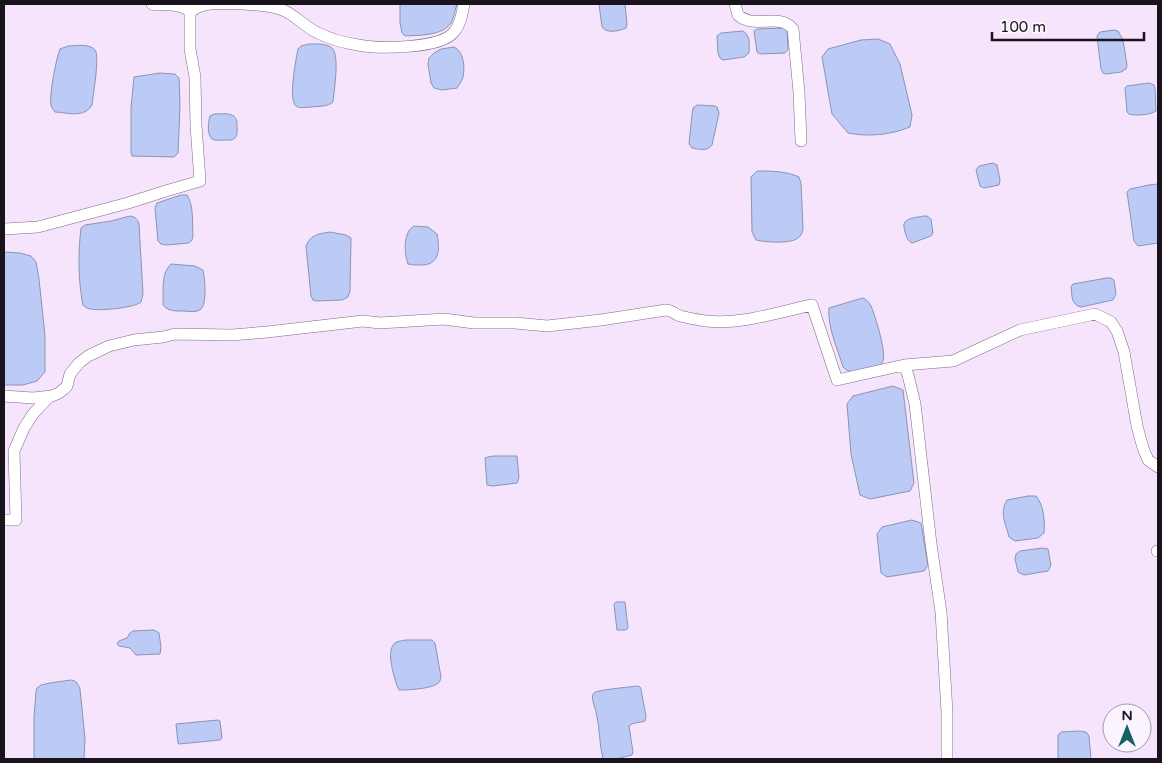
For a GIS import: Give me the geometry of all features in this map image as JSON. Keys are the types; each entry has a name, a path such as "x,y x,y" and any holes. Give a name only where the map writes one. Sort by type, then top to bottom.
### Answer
{"street":[{"path":"4,229 38,227 200,181 195,77 190,49 190,12 187,8 152,4"},
{"path":"190,12 204,5 257,5 278,8 286,11 318,34 336,40 358,45 399,47 436,43 453,34 459,24 464,4"},
{"path":"735,4 738,15 746,20 752,22 781,21 790,25 793,29 801,140"},
{"path":"4,396 33,398 59,393 67,386 70,374 79,363 109,346 175,334 216,335 267,332 363,321 396,322 444,319 474,323 515,323 547,326 666,310 671,310 677,315 684,317 720,322 742,320 812,305 836,380 904,365 953,361 1020,330 1096,314 1111,322 1118,331 1124,352 1137,426 1148,460 1158,467"},
{"path":"904,365 915,404 941,612 948,712 947,759"},
{"path":"4,520 16,520 14,451 18,440 33,414 50,396"}],"water":[{"path":"400,4 457,4 451,23 447,27 436,33 405,36 402,33 400,23"},
{"path":"599,4 625,4 626,28 613,31 604,29 602,27"},
{"path":"783,28 787,30 788,50 785,53 760,54 757,52 754,31 757,29"},
{"path":"743,31 748,38 749,53 744,57 723,60 720,58 717,36 721,33"},
{"path":"1118,31 1123,40 1127,65 1126,69 1121,72 1106,74 1101,69 1097,36 1100,32"},
{"path":"878,39 890,44 900,64 912,115 910,127 895,132 879,134 863,135 848,133 832,114 822,57 828,49 861,40"},
{"path":"309,44 327,45 332,48 336,58 336,74 333,102 323,106 303,108 296,106 294,102 294,70 298,49"},
{"path":"68,46 89,46 95,50 97,67 92,105 85,112 71,114 55,112 51,105 52,86 58,54 60,49"},
{"path":"454,47 460,52 463,60 462,80 457,88 442,90 434,88 431,83 429,58 441,49"},
{"path":"160,73 175,74 179,78 178,153 174,157 132,156 131,108 134,77"},
{"path":"1149,83 1154,85 1155,88 1156,111 1143,115 1129,114 1127,112 1125,88 1127,86"},
{"path":"697,105 715,106 719,113 712,145 705,149 692,148 689,144 693,108"},
{"path":"214,114 230,114 235,118 237,121 237,135 233,140 216,140 210,137 208,125 210,116"},
{"path":"993,163 997,165 999,185 984,188 980,186 976,170 979,166"},
{"path":"757,171 783,172 799,177 801,183 803,229 797,239 779,242 756,240 752,232 751,177"},
{"path":"1158,184 1158,243 1138,246 1134,241 1127,192 1130,189"},
{"path":"181,195 187,195 191,204 193,220 192,240 189,243 161,244 158,241 155,208 157,203"},
{"path":"130,216 136,218 139,224 143,294 141,302 117,309 95,310 87,308 83,305 79,277 81,228 85,225"},
{"path":"924,216 931,219 933,233 931,236 912,243 907,237 904,224 909,219"},
{"path":"414,226 428,227 437,234 438,250 432,262 418,265 408,264 405,249 406,238 410,229"},
{"path":"330,232 346,235 351,238 350,291 348,297 342,300 316,301 311,296 306,246 313,237"},
{"path":"4,252 31,256 36,262 39,279 45,336 45,372 37,381 23,385 4,385"},
{"path":"171,264 195,266 203,270 205,297 201,309 192,312 174,311 163,305 164,278"},
{"path":"1107,278 1114,280 1116,294 1113,300 1081,307 1075,304 1071,287 1073,284"},
{"path":"863,298 868,301 875,318 882,344 883,359 882,363 875,368 851,372 843,367 831,330 829,308"},
{"path":"893,386 903,390 914,483 910,491 870,499 860,495 851,454 847,404 853,396"},
{"path":"517,456 519,478 517,483 487,485 485,458"},
{"path":"1036,496 1041,504 1044,533 1038,538 1015,541 1009,537 1005,523 1003,514 1005,505 1007,500"},
{"path":"912,520 921,523 928,565 924,571 887,577 881,573 877,534 882,527"},
{"path":"1048,549 1051,565 1048,571 1024,575 1018,572 1015,559 1016,554 1020,551"},
{"path":"616,602 625,602 628,628 626,630 617,630 614,604"},
{"path":"154,630 159,633 160,654 136,655 130,648 119,646 117,643 127,638 133,631"},
{"path":"406,640 432,640 435,643 441,677 438,683 424,688 399,690 393,670 391,653 395,643"},
{"path":"71,680 77,683 80,689 85,739 84,759 34,759 34,717 37,688 41,685"},
{"path":"637,686 641,689 646,717 645,721 629,726 632,755 616,759 603,759 593,695 596,692"},
{"path":"220,721 222,738 220,740 178,743 176,724"},
{"path":"1061,732 1086,732 1089,736 1091,759 1058,759 1058,735"}]}
